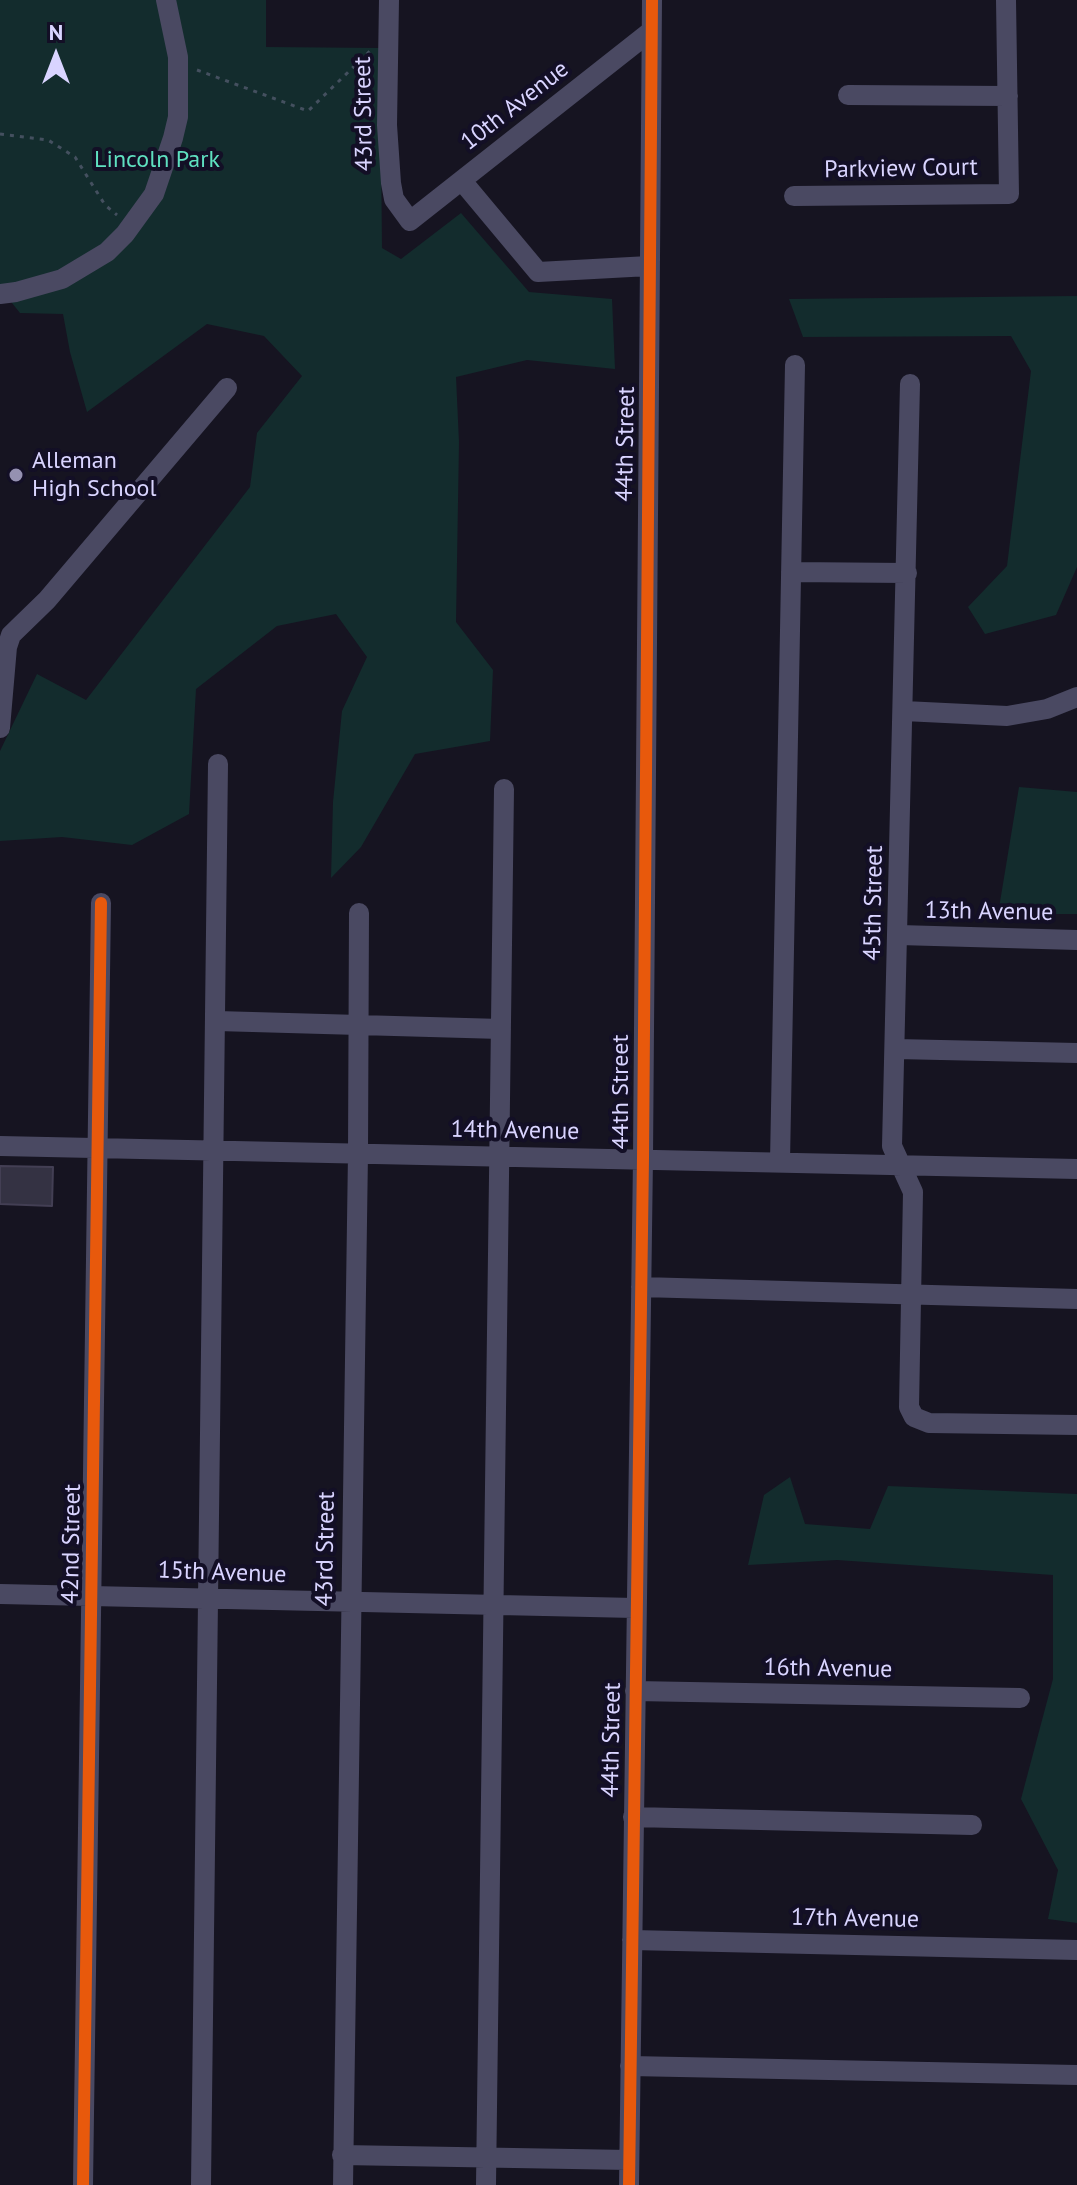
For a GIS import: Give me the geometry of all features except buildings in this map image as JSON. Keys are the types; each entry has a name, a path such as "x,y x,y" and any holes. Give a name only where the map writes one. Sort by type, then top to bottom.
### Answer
{"street":[{"path":"8,293 62,279 107,252 131,227 154,194 178,117 178,63 166,0"},
{"name":"43rd Street","path":"389,0 387,125 391,183 394,199 410,221"},
{"name":"44th Street","path":"629,2185 643,1158 652,0"},
{"path":"848,95 1008,96 1006,0"},
{"name":"10th Avenue","path":"410,221 651,31"},
{"name":"Parkview Court","path":"794,196 1009,194 1008,96"},
{"path":"462,181 538,272 649,266"},
{"path":"780,1161 795,365"},
{"name":"45th Street","path":"910,384 892,1146 913,1192 909,1407 914,1417 929,1423 1077,1425"},
{"path":"0,728 7,647 11,635 47,600 227,388"},
{"path":"791,572 907,573"},
{"path":"904,711 1007,716 1047,709 1077,697"},
{"path":"201,2185 218,764"},
{"path":"486,2185 504,789"},
{"name":"42nd Street","path":"83,2185 100,1149 101,903"},
{"name":"43rd Street","path":"343,2185 359,913"},
{"name":"13th Avenue","path":"899,935 1077,940"},
{"path":"217,1021 501,1029"},
{"path":"896,1049 1077,1053"},
{"name":"14th Avenue","path":"0,1146 1077,1169"},
{"path":"641,1287 1077,1299"},
{"name":"15th Avenue","path":"0,1594 635,1608"},
{"name":"16th Avenue","path":"635,1691 1020,1698"},
{"path":"633,1817 972,1825"},
{"name":"17th Avenue","path":"632,1940 1077,1950"},
{"path":"630,2066 1077,2075"},
{"path":"342,2155 629,2160"}],"path":[{"path":"178,63 308,111 367,54"},
{"path":"0,134 48,140 75,157 105,205 131,227"}],"green space":[{"name":"Lincoln Park","path":"0,0 266,0 266,47 380,48 382,248 401,259 461,213 529,292 612,299 615,369 527,360 456,377 459,442 456,622 493,670 490,741 415,754 361,847 331,878 333,802 342,711 367,657 336,614 277,626 196,689 189,814 132,845 62,837 0,841 0,751 37,674 86,700 250,487 257,433 302,376 264,336 207,324 87,412 63,314 20,313 0,288"},
{"path":"1077,296 1077,567 1056,615 985,634 968,607 1007,566 1031,371 1011,336 803,337 789,299"},
{"path":"1019,787 1077,792 1077,914 998,914"},
{"path":"790,1477 805,1524 870,1529 888,1486 1077,1494 1077,1923 1048,1919 1058,1870 1021,1799 1053,1679 1053,1575 837,1560 748,1565 764,1495"}],"cycle path":[{"path":"629,2185 643,1158 652,0"},
{"path":"83,2185 101,903"}],"place":[{"name":"Alleman High School","path":"16,475"}]}
